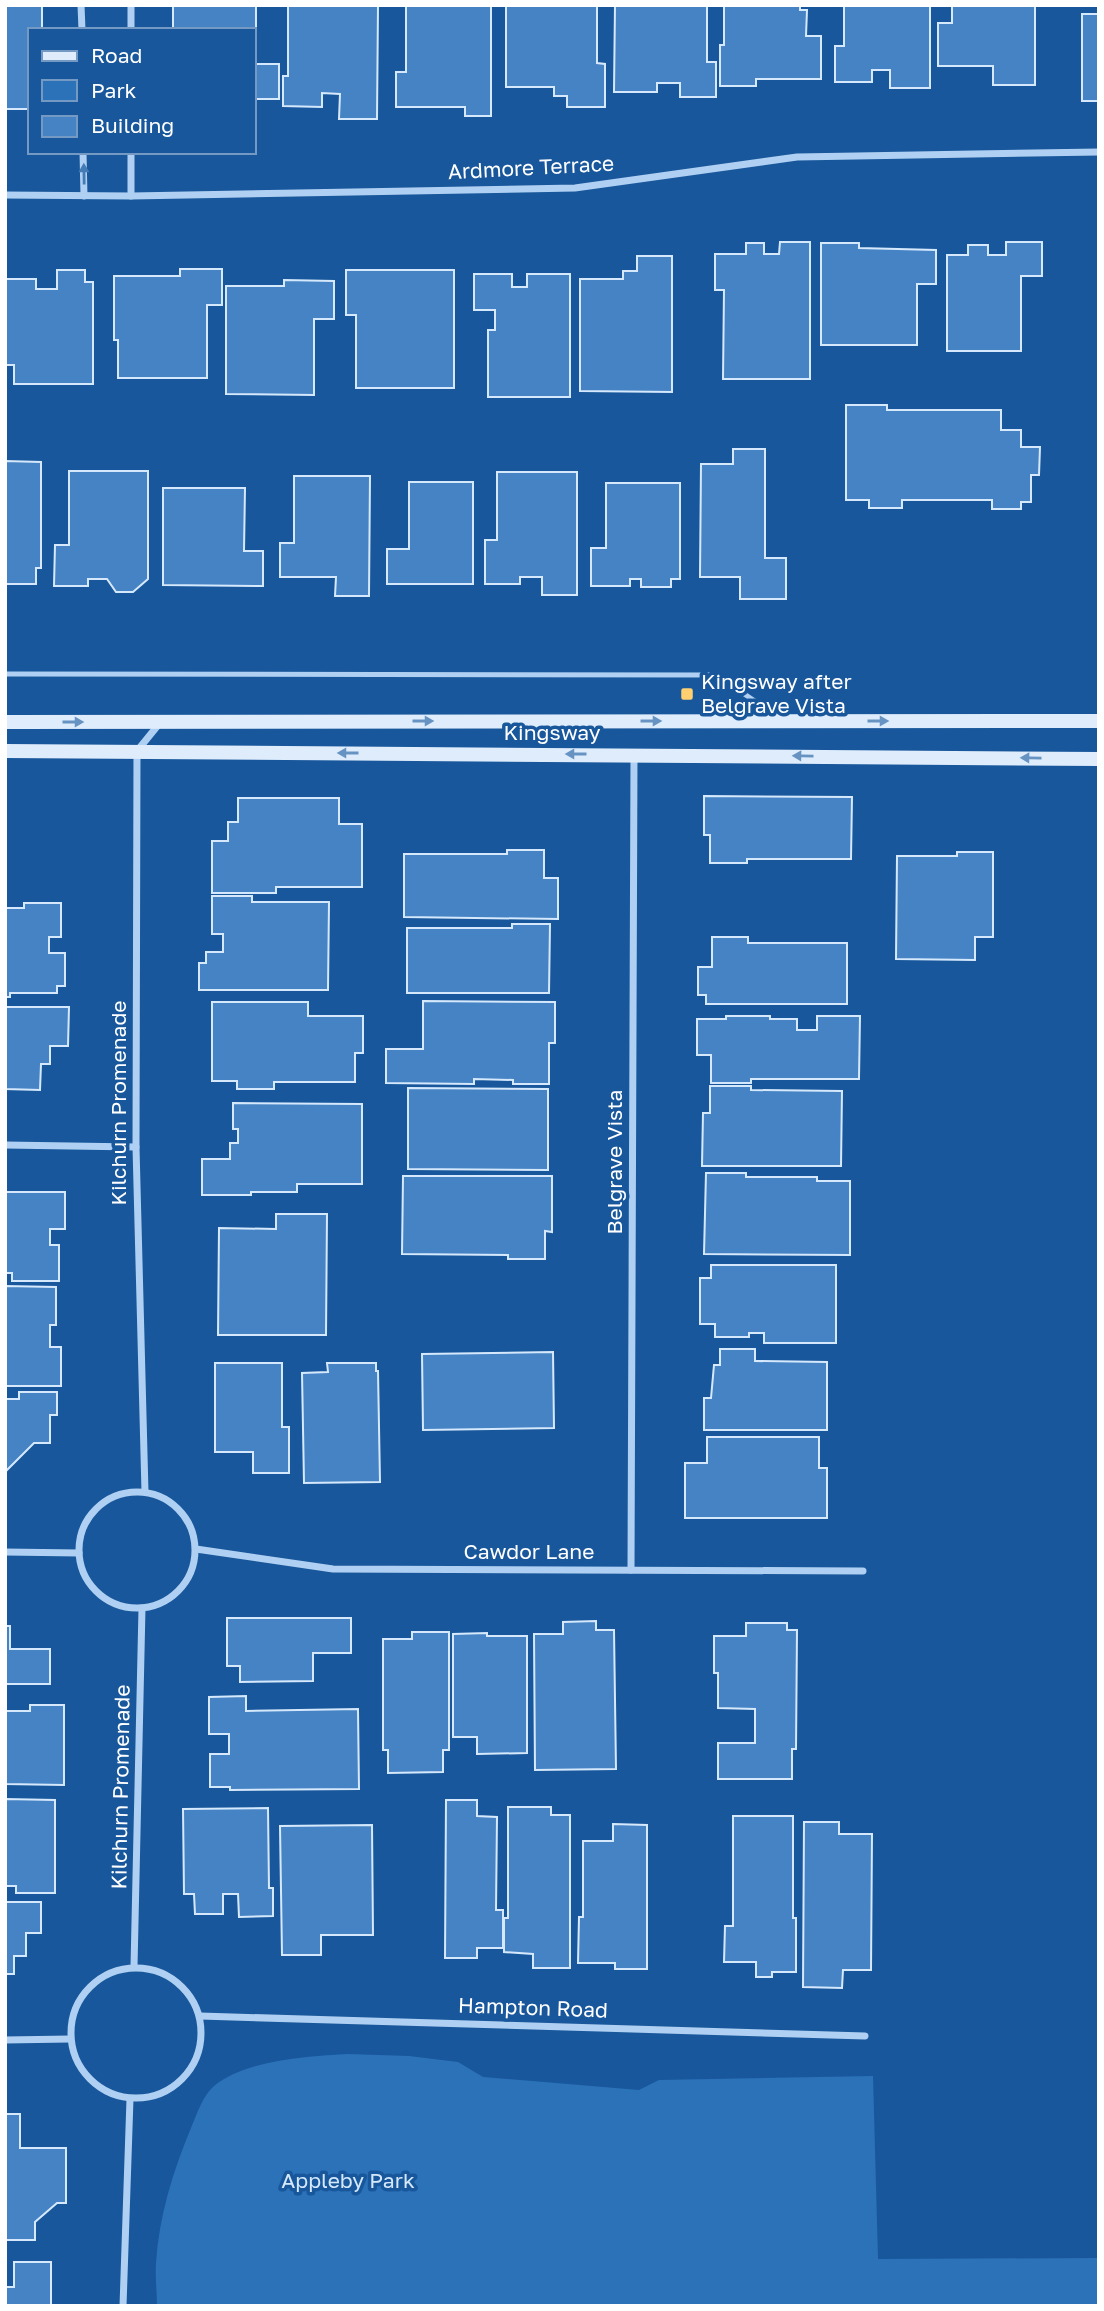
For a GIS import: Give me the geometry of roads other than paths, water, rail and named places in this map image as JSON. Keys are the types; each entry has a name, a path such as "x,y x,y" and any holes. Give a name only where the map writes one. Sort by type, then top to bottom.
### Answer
{"main road":[{"name":"Kingsway","path":"5,722 1099,721"},
{"name":"Kingsway","path":"5,751 1099,759"}],"street":[{"path":"81,5 82,28"},
{"path":"131,5 131,28"},
{"name":"Ardmore Terrace","path":"5,195 131,196 575,188 797,157 1099,152"},
{"path":"83,154 84,196"},
{"path":"131,154 131,196"},
{"path":"137,751 161,722"},
{"name":"Kilchurn Promenade","path":"137,751 136,1147 145,1492"},
{"name":"Belgrave Vista","path":"631,1570 634,755"},
{"path":"5,1145 136,1147"},
{"path":"145,1492 164,1498 181,1510 192,1527 196,1549 193,1569 183,1587 167,1600 142,1608 122,1606 104,1598 89,1583 79,1553 81,1532 91,1515 106,1500 125,1493 145,1492"},
{"name":"Cawdor Lane","path":"196,1549 333,1569 863,1571"},
{"path":"5,1552 79,1553"},
{"name":"Kilchurn Promenade","path":"134,1967 142,1608"},
{"path":"134,1967 156,1970 175,1980 191,1996 200,2016 199,2055 187,2076 169,2091 145,2099 130,2099 106,2092 87,2077 74,2057 70,2039 72,2016 81,1996 97,1980 116,1970 134,1967"},
{"name":"Hampton Road","path":"200,2016 865,2036"},
{"path":"5,2040 70,2039"},
{"path":"123,2306 130,2099"}],"lane":[{"path":"5,674 716,675 785,721"}],"place":[{"name":"Kingsway after Belgrave Vista","path":"687,694"}],"park label":[{"name":"Appleby Park","path":"348,2181"}]}
